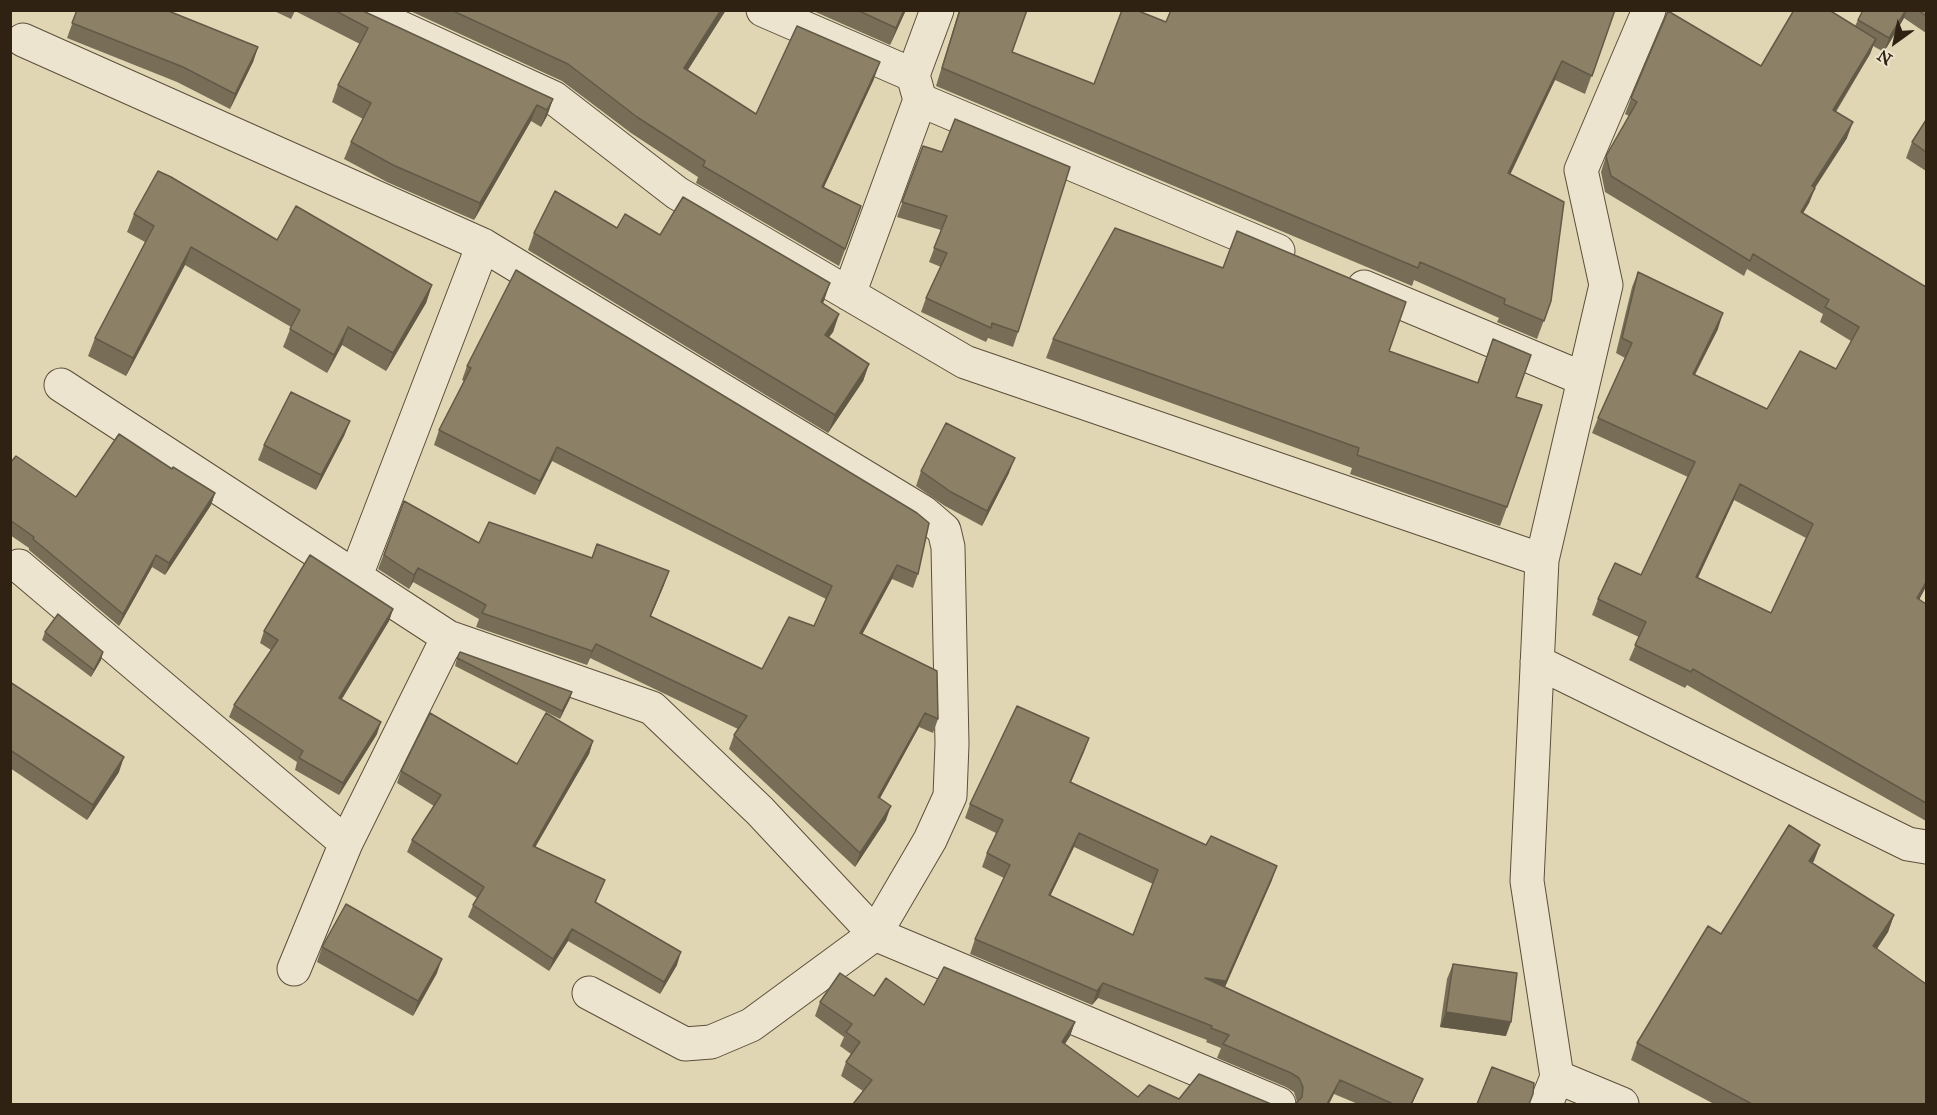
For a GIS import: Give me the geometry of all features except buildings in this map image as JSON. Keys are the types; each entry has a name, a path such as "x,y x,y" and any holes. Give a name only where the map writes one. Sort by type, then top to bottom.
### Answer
{"street":[{"path":"362,10 554,98 677,193 965,362 1542,560"},
{"path":"763,10 916,88 1301,260"},
{"path":"849,294 916,88 937,10"},
{"path":"1622,1104 1552,1091 1527,881 1542,560 1606,285 1581,170 1649,10"},
{"path":"23,40 483,245 923,512 944,530 948,547 952,744 950,796 930,840 875,934 751,1025 711,1042 685,1044 590,993"},
{"path":"355,578 483,245"},
{"path":"1334,274 1584,379"},
{"path":"61,385 448,637 652,708 760,811 875,934 1280,1104"},
{"path":"19,566 346,843"},
{"path":"294,969 346,843 448,637"},
{"path":"1537,662 1908,844 1926,847"}]}
